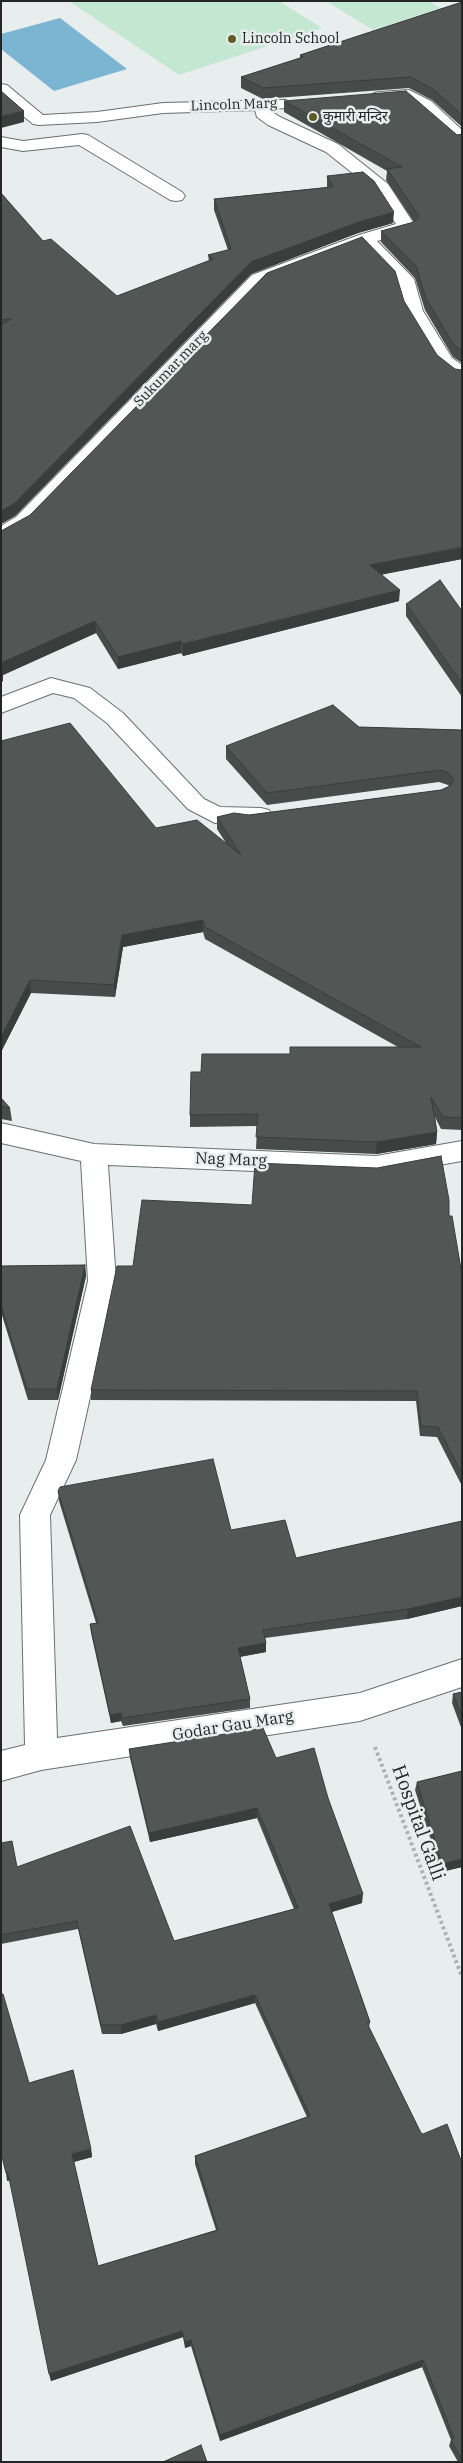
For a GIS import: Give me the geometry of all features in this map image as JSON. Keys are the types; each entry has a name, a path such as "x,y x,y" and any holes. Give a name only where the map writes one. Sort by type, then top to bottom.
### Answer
{"street":[{"name":"Lincoln Marg","path":"1,89 40,120 97,118 163,108 224,104 263,106 292,103"},
{"path":"360,98 410,95 425,105 462,140"},
{"name":"Sukumar marg","path":"1,535 23,521 259,279 365,239 407,227 382,188 332,148 274,121 263,113 263,106"},
{"path":"1,142 23,146 82,139 176,196"},
{"path":"365,239 405,278 414,311 453,358 462,375"},
{"path":"1,706 50,685 82,693 116,718 196,804 215,814 249,817 287,812"},
{"name":"Nag Marg","path":"1,1133 94,1154 376,1166 462,1151"},
{"path":"41,1754 35,1515 61,1460 102,1281 94,1154"},
{"name":"Godar Gau Marg","path":"1,1766 41,1754 360,1707 462,1673"}],"path":[{"name":"Hospital Galli","path":"360,1707 462,1977"}],"green space":[{"path":"69,1 279,1 322,28 179,75"},
{"path":"326,1 429,1 440,8 373,30"}],"water":[{"path":"60,18 127,69 54,91 1,49 1,34"}],"building":[{"path":"462,2 462,115 433,89 410,77 263,88 241,77 303,57 300,55"},
{"path":"1,91 24,111 1,116"},
{"path":"406,91 457,135 462,134 462,351 454,345 426,299 416,266 381,231 414,222 419,216 387,169 402,167 284,101"},
{"path":"363,172 374,181 394,212 359,222 251,262 14,504 1,511 1,325 11,319 1,320 1,193 43,241 51,239 117,296 213,259 208,255 231,249 214,199 333,187 327,176"},
{"path":"362,237 395,271 404,301 437,355 455,369 462,370 462,547 370,565 400,590 183,644 181,641 118,657 95,621 1,663 1,531 30,515 267,273"},
{"path":"440,580 462,611 462,683 406,604"},
{"path":"333,705 359,727 462,730 462,1118 443,1117 431,1097 437,1132 377,1142 256,1137 258,1114 190,1115 191,1072 201,1072 202,1054 290,1054 290,1047 421,1047 205,927 203,920 122,935 114,985 30,980 1,1037 1,741 70,723 156,828 197,820 241,855 217,817 234,813 249,815 441,790 450,786 454,780 449,773 440,770 267,793 226,746"},
{"path":"1,1098 10,1108 1,1106"},
{"path":"441,1156 449,1200 449,1216 452,1216 462,1275 462,1474 438,1427 421,1426 417,1391 91,1390 117,1266 133,1266 142,1200 252,1205 255,1163 377,1168"},
{"path":"85,1265 57,1389 27,1389 1,1305 1,1266"},
{"path":"213,1459 231,1530 285,1520 296,1558 462,1521 462,1597 408,1609 263,1630 266,1643 238,1648 250,1699 122,1718 121,1713 110,1715 90,1624 98,1623 58,1491 60,1487"},
{"path":"462,1692 462,1717 453,1694"},
{"path":"263,1728 276,1758 314,1748 328,1798 363,1894 329,1904 370,2022 367,2023 421,2133 423,2134 447,2124 462,2163 462,2460 451,2440 454,2438 423,2360 220,2435 191,2340 185,2342 182,2331 49,2374 8,2173 6,2173 1,2153 1,1994 3,1994 29,2083 73,2070 91,2149 72,2154 98,2266 218,2230 195,2156 310,2116 255,1995 158,2022 156,2015 121,2025 101,2025 77,1921 1,1935 1,1843 12,1841 17,1867 130,1826 174,1941 298,1908 257,1808 149,1833 129,1749"},
{"path":"462,1771 462,1859 442,1864 417,1782"},
{"path":"201,2445 207,2462 163,2462"}],"place":[{"name":"Lincoln School","path":"232,39"},
{"name":"कुमारी मन्दिर","path":"313,117"}]}
